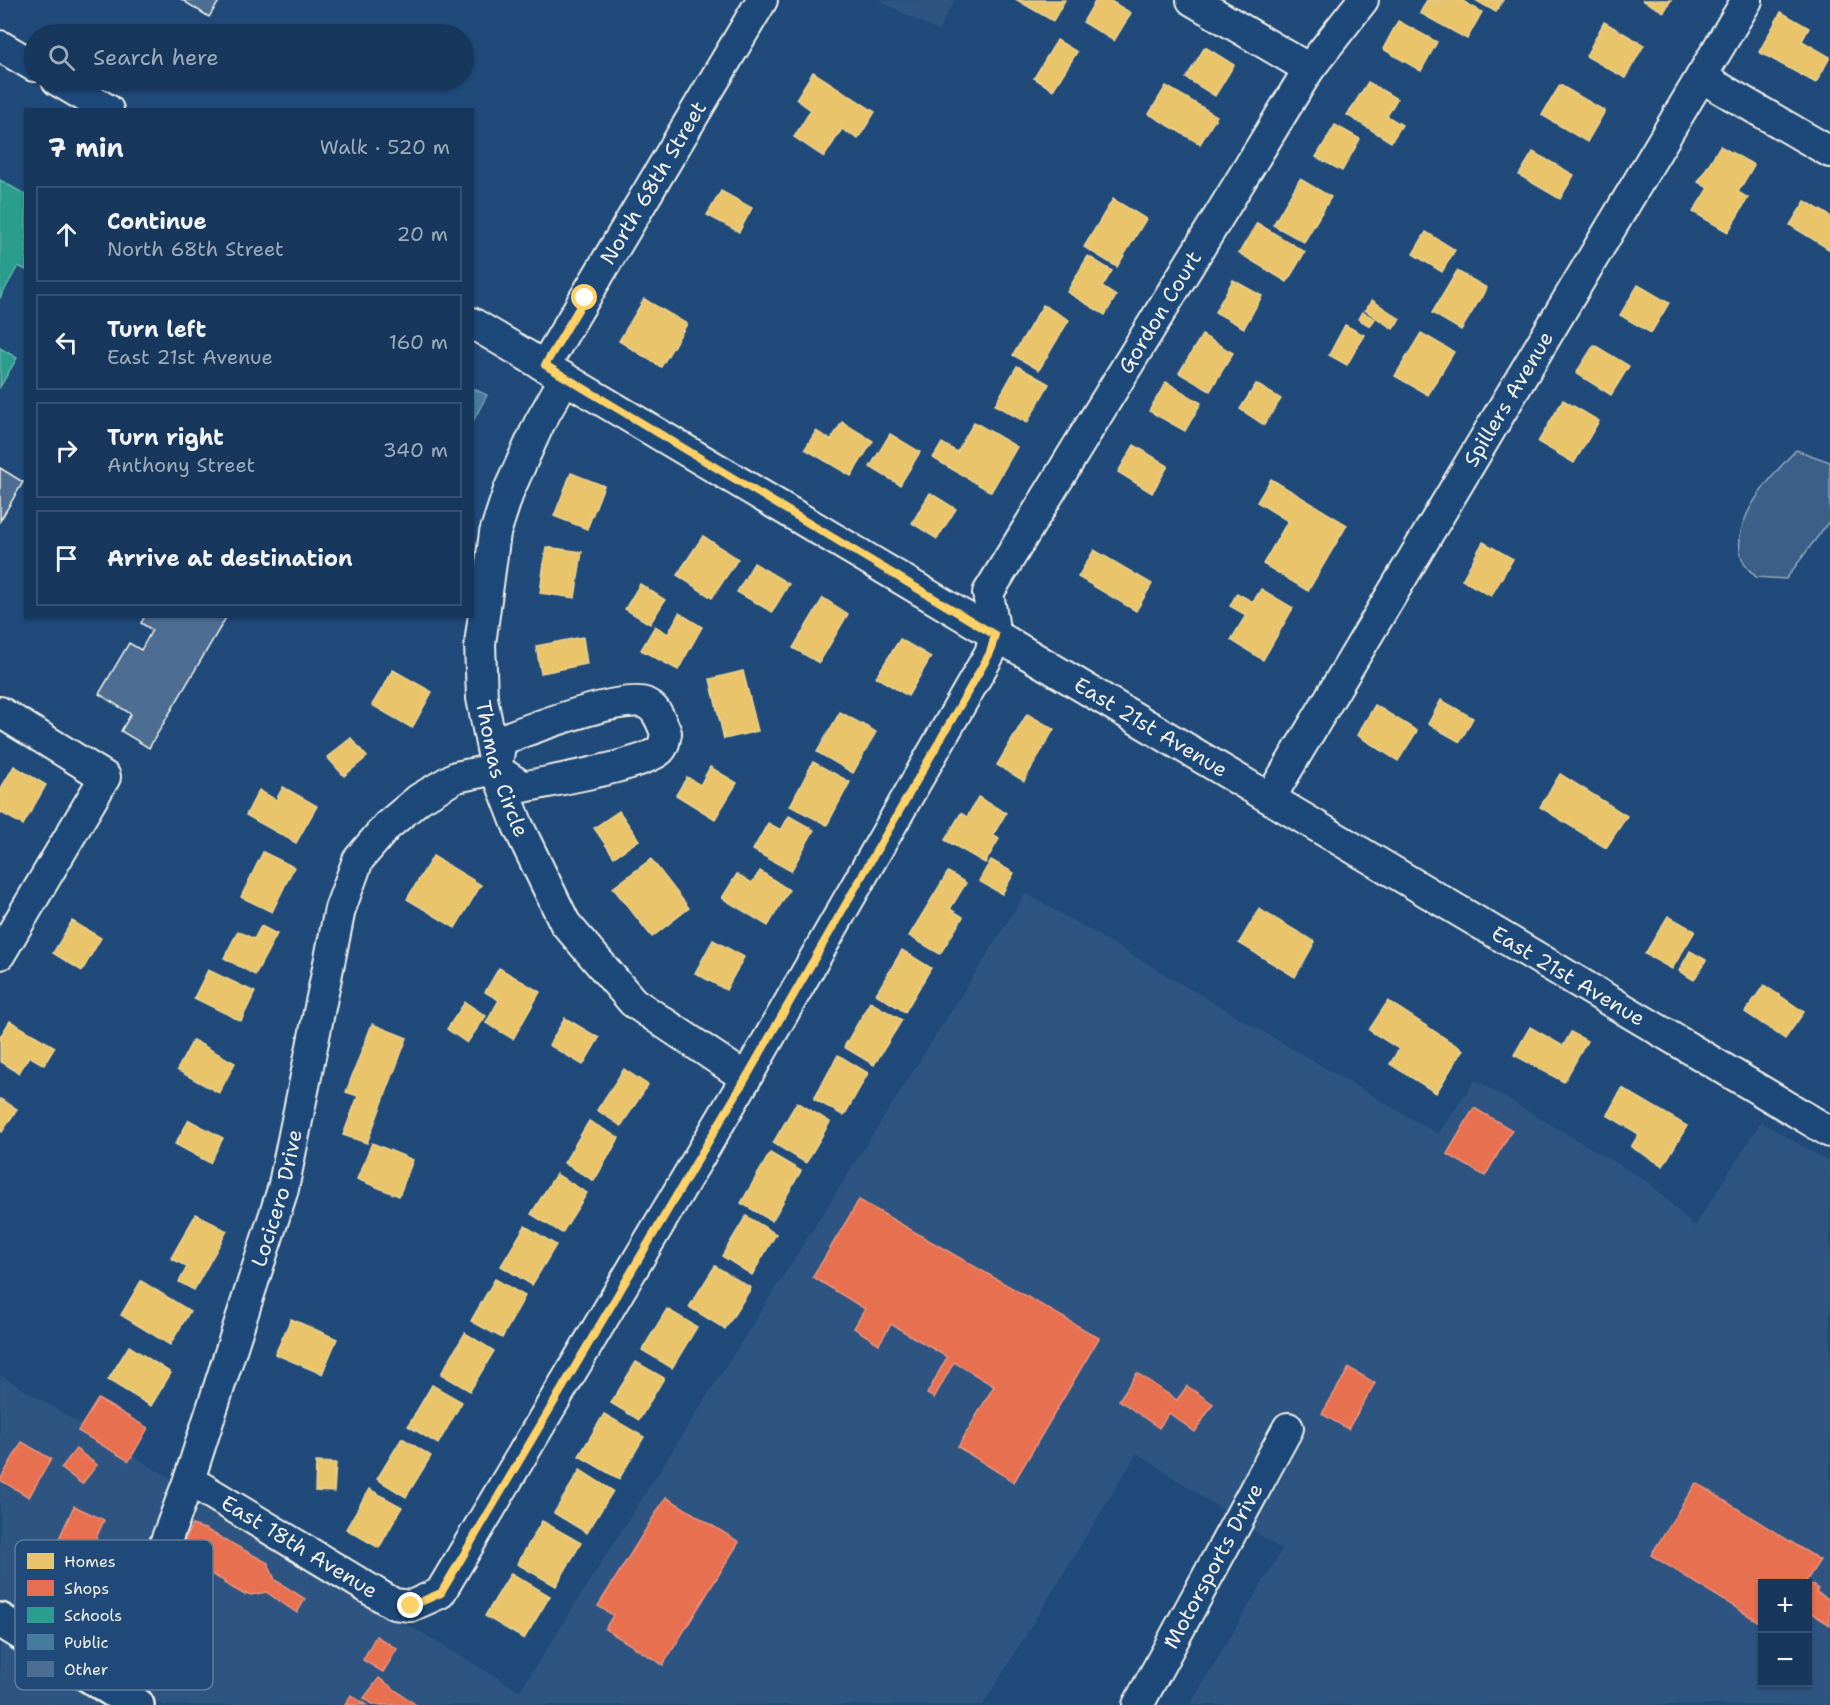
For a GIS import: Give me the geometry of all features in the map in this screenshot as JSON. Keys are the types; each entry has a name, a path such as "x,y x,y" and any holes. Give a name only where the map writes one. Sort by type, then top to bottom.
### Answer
{"main road":[{"path":"0,1620 15,1629"}],"street":[{"name":"North 68th Street","path":"555,371 762,0"},
{"path":"1192,0 1309,69"},
{"name":"Gordon Court","path":"995,635 988,593 1309,69 1363,0"},
{"name":"Spillers Avenue","path":"1270,798 1747,0"},
{"path":"0,46 24,60"},
{"path":"1701,77 1830,152"},
{"path":"74,90 105,108"},
{"name":"East 21st Avenue","path":"474,324 1830,1132"},
{"name":"Thomas Circle","path":"555,371 539,424 509,490 495,533 480,644 482,698 496,769 518,826 565,923 633,1002 746,1078"},
{"path":"746,1078 990,653 995,635"},
{"path":"631,702 643,702 658,714 666,733 661,749 649,758 594,772 523,787 496,769 501,740 579,713 631,702"},
{"path":"0,712 105,777 0,954"},
{"name":"Locicero Drive","path":"171,1540 283,1189 340,909 358,860 387,826 419,799 456,777 496,769"},
{"name":"East 18th Avenue","path":"189,1480 394,1604 411,1606 441,1593 746,1078"},
{"name":"Motorsports Drive","path":"1138,1705 1288,1428"}],"shaded area":[{"path":"878,0 955,0 938,31"},
{"path":"1796,450 1830,462 1830,520 1786,579 1756,577 1746,567 1740,548 1741,533 1746,517 1764,487"},
{"path":"1026,893 1438,1134 1475,1080 1650,1183 1694,1227 1761,1122 1830,1162 1830,1705 1190,1705 1282,1550 1248,1527 1304,1423 1284,1412 1228,1514 1137,1453 983,1705 163,1705 137,1690 213,1690 213,1540 179,1540 195,1499 520,1691"},
{"path":"0,1375 175,1481 153,1540 15,1540 15,1614 0,1605"},
{"path":"0,1635 15,1644 15,1690 88,1690 112,1705 0,1705"}],"building: Homes":[{"path":"1017,0 1065,0 1053,21"},
{"path":"1096,0 1109,0 1131,13 1114,41 1083,22"},
{"path":"1427,0 1461,0 1482,12 1467,39 1420,13"},
{"path":"1475,0 1503,0 1496,12"},
{"path":"1642,0 1671,0 1664,12"},
{"path":"1781,12 1809,28 1802,41 1830,57 1816,83 1759,52"},
{"path":"1398,21 1437,42 1421,71 1383,49"},
{"path":"1604,22 1644,45 1625,78 1586,56"},
{"path":"1057,40 1077,52 1053,90 1034,78"},
{"path":"1205,47 1234,65 1215,96 1186,78"},
{"path":"813,72 875,112 858,139 842,129 824,157 794,137 811,110 796,99"},
{"path":"1368,82 1397,99 1387,116 1402,125 1391,142 1347,115"},
{"path":"1560,85 1605,111 1587,142 1542,115"},
{"path":"1166,86 1217,116 1200,144 1149,114"},
{"path":"1335,125 1360,139 1342,171 1316,157"},
{"path":"1720,146 1754,165 1738,192 1748,198 1728,232 1693,212 1708,188 1698,182"},
{"path":"1533,152 1574,175 1560,199 1519,175"},
{"path":"1300,179 1331,197 1304,242 1273,225"},
{"path":"721,191 752,208 739,232 707,215"},
{"path":"1113,199 1146,219 1117,267 1084,247"},
{"path":"1805,201 1830,216 1830,250 1790,225"},
{"path":"1257,223 1305,252 1287,282 1239,253"},
{"path":"1426,232 1455,250 1442,272 1413,254"},
{"path":"1088,256 1112,271 1102,287 1116,296 1105,315 1067,292"},
{"path":"1457,271 1487,288 1461,330 1432,313"},
{"path":"1233,280 1262,296 1244,328 1215,312"},
{"path":"1638,285 1669,303 1651,333 1620,315"},
{"path":"644,299 687,324 661,367 619,341"},
{"path":"1372,300 1400,319 1393,329 1365,310"},
{"path":"1043,305 1069,320 1039,370 1013,355"},
{"path":"1362,312 1375,319 1370,326 1358,319"},
{"path":"1345,325 1364,335 1347,365 1329,355"},
{"path":"1421,333 1454,352 1428,395 1395,376"},
{"path":"1202,335 1233,353 1210,391 1179,373"},
{"path":"1594,345 1629,366 1611,395 1576,373"},
{"path":"1017,366 1049,384 1027,423 995,405"},
{"path":"1166,382 1201,403 1185,431 1149,411"},
{"path":"1256,384 1281,399 1264,425 1240,409"},
{"path":"1563,400 1599,421 1574,463 1538,442"},
{"path":"842,422 873,441 851,476 805,449 816,431 831,440"},
{"path":"974,422 1017,447 991,492 933,458 942,443 957,452"},
{"path":"890,434 920,452 900,485 870,467"},
{"path":"1134,445 1168,466 1152,493 1118,472"},
{"path":"571,473 604,486 587,529 554,516"},
{"path":"1271,479 1347,525 1308,591 1263,564 1288,521 1257,502"},
{"path":"930,493 956,509 937,539 912,523"},
{"path":"703,536 738,559 712,598 677,575"},
{"path":"1483,542 1513,559 1491,596 1462,580"},
{"path":"546,547 582,552 575,598 540,593"},
{"path":"1094,550 1152,584 1136,611 1078,577"},
{"path":"754,563 789,584 772,612 737,592"},
{"path":"640,584 665,600 650,624 625,609"},
{"path":"1261,589 1293,608 1263,660 1231,640 1246,615 1230,606 1237,593 1253,602"},
{"path":"823,598 848,614 819,663 793,648"},
{"path":"679,613 702,627 678,670 641,650 655,626 668,634"},
{"path":"583,637 587,664 541,673 536,646"},
{"path":"900,639 931,657 908,696 876,677"},
{"path":"393,670 432,692 412,728 372,705"},
{"path":"743,671 758,731 724,739 710,679"},
{"path":"1441,700 1473,718 1460,742 1428,724"},
{"path":"1375,705 1417,731 1398,761 1357,735"},
{"path":"840,712 876,732 853,773 817,752"},
{"path":"1027,714 1054,729 1024,781 997,765"},
{"path":"351,738 367,757 344,776 327,757"},
{"path":"813,762 850,782 827,825 790,806"},
{"path":"14,766 46,785 23,825 0,812 0,790"},
{"path":"710,767 737,783 715,819 676,795 687,777 700,785"},
{"path":"1560,774 1627,816 1606,848 1540,807"},
{"path":"283,787 317,806 296,843 246,815 259,790 276,800"},
{"path":"978,797 1006,813 993,835 999,839 985,863 945,840 961,813 967,817"},
{"path":"619,811 639,840 614,857 594,828"},
{"path":"789,816 814,830 791,871 753,850 768,823 781,830"},
{"path":"263,852 294,867 272,912 241,897"},
{"path":"433,856 481,885 455,928 407,899"},
{"path":"651,859 689,908 652,937 613,888"},
{"path":"991,860 1014,873 1002,894 979,881"},
{"path":"760,871 789,890 768,926 722,898 737,874 752,883"},
{"path":"948,872 966,883 950,909 963,917 940,954 909,936"},
{"path":"1259,909 1315,942 1295,977 1239,943"},
{"path":"1668,916 1695,931 1672,969 1645,954"},
{"path":"72,921 101,938 82,971 53,953"},
{"path":"261,926 277,934 255,975 224,958 238,931 254,939"},
{"path":"713,940 744,957 726,990 695,973"},
{"path":"902,950 931,968 905,1012 876,994"},
{"path":"1690,951 1706,960 1694,980 1679,971"},
{"path":"499,968 540,992 513,1039 486,1023 499,1000 485,992"},
{"path":"208,970 255,992 241,1021 194,998"},
{"path":"1764,985 1804,1012 1785,1039 1745,1012"},
{"path":"1388,1001 1463,1050 1436,1093 1390,1064 1399,1049 1369,1030"},
{"path":"465,1002 486,1016 467,1043 447,1029"},
{"path":"870,1002 902,1020 874,1065 844,1047"},
{"path":"565,1018 599,1038 583,1065 549,1045"},
{"path":"10,1021 55,1047 44,1065 29,1056 19,1073 0,1061 0,1037"},
{"path":"372,1024 407,1038 367,1143 343,1135 358,1096 346,1092"},
{"path":"1530,1027 1563,1046 1571,1032 1587,1041 1564,1082 1514,1055"},
{"path":"193,1040 235,1063 219,1093 177,1070"},
{"path":"838,1055 868,1073 844,1116 814,1099"},
{"path":"624,1069 648,1085 621,1126 597,1110"},
{"path":"1622,1088 1687,1126 1663,1166 1631,1147 1639,1134 1607,1115"},
{"path":"0,1099 17,1109 2,1132 0,1130"},
{"path":"797,1102 830,1122 806,1163 773,1143"},
{"path":"189,1120 223,1138 210,1163 175,1144"},
{"path":"589,1121 619,1138 594,1181 564,1163"},
{"path":"372,1143 413,1160 399,1196 357,1179"},
{"path":"770,1153 801,1171 772,1221 741,1203"},
{"path":"556,1174 587,1193 562,1233 531,1214"},
{"path":"196,1214 227,1231 194,1290 179,1282 187,1267 171,1258"},
{"path":"746,1216 776,1234 752,1275 722,1256"},
{"path":"525,1226 556,1245 532,1285 501,1266"},
{"path":"715,1266 751,1288 725,1329 689,1307"},
{"path":"495,1279 525,1296 502,1338 471,1321"},
{"path":"141,1281 190,1311 170,1345 121,1315"},
{"path":"667,1309 697,1327 672,1368 642,1350"},
{"path":"291,1319 337,1339 322,1374 275,1354"},
{"path":"465,1333 494,1351 470,1391 441,1374"},
{"path":"129,1346 171,1373 151,1406 108,1380"},
{"path":"636,1362 664,1378 639,1420 611,1403"},
{"path":"432,1385 462,1402 438,1444 408,1426"},
{"path":"604,1414 644,1437 619,1479 579,1456"},
{"path":"402,1438 431,1456 406,1497 377,1479"},
{"path":"316,1462 336,1463 334,1492 315,1491"},
{"path":"580,1470 613,1491 587,1533 554,1513"},
{"path":"369,1489 402,1507 379,1548 346,1529"},
{"path":"542,1521 581,1543 556,1586 517,1564"},
{"path":"511,1573 550,1596 524,1639 485,1616"}],"building: Shops":[{"path":"1474,1108 1512,1130 1485,1176 1447,1154"},
{"path":"859,1200 1099,1338 1014,1482 958,1447 994,1386 954,1362 934,1398 927,1394 947,1357 891,1324 879,1344 854,1328 865,1309 813,1277"},
{"path":"1349,1368 1375,1383 1348,1429 1322,1414"},
{"path":"1137,1373 1177,1400 1187,1386 1213,1404 1195,1432 1169,1413 1159,1428 1119,1400"},
{"path":"98,1399 148,1428 129,1461 78,1431"},
{"path":"22,1442 51,1459 29,1497 0,1480"},
{"path":"76,1449 97,1465 82,1484 61,1468"},
{"path":"1696,1483 1820,1560 1807,1579 1758,1579 1758,1622 1651,1555"},
{"path":"666,1497 739,1542 663,1665 605,1629 613,1615 598,1606"},
{"path":"74,1506 104,1520 95,1540 58,1540"},
{"path":"192,1525 205,1529 268,1563 275,1580 305,1599 297,1613 266,1592 251,1595 246,1593 245,1595 213,1575 213,1540 185,1540"},
{"path":"1812,1585 1818,1589 1816,1592 1830,1600 1830,1625 1812,1614"},
{"path":"376,1636 397,1649 383,1672 363,1660"},
{"path":"379,1678 416,1705 374,1705 364,1698"},
{"path":"351,1695 366,1705 345,1705"}],"building: Schools":[{"path":"0,180 24,194 24,269 18,266 0,298"},
{"path":"0,348 17,358 0,387"}],"building: Public":[{"path":"474,389 487,395 474,419"}],"building: Other":[{"path":"182,0 220,0 209,17"},
{"path":"0,468 23,482 0,521"},
{"path":"144,618 226,618 149,748 121,731 131,714 99,694 129,643 141,650 152,630 141,623"}],"route":[{"path":"411,1606 441,1593 746,1078 990,653 995,635 545,365 585,298"}]}
